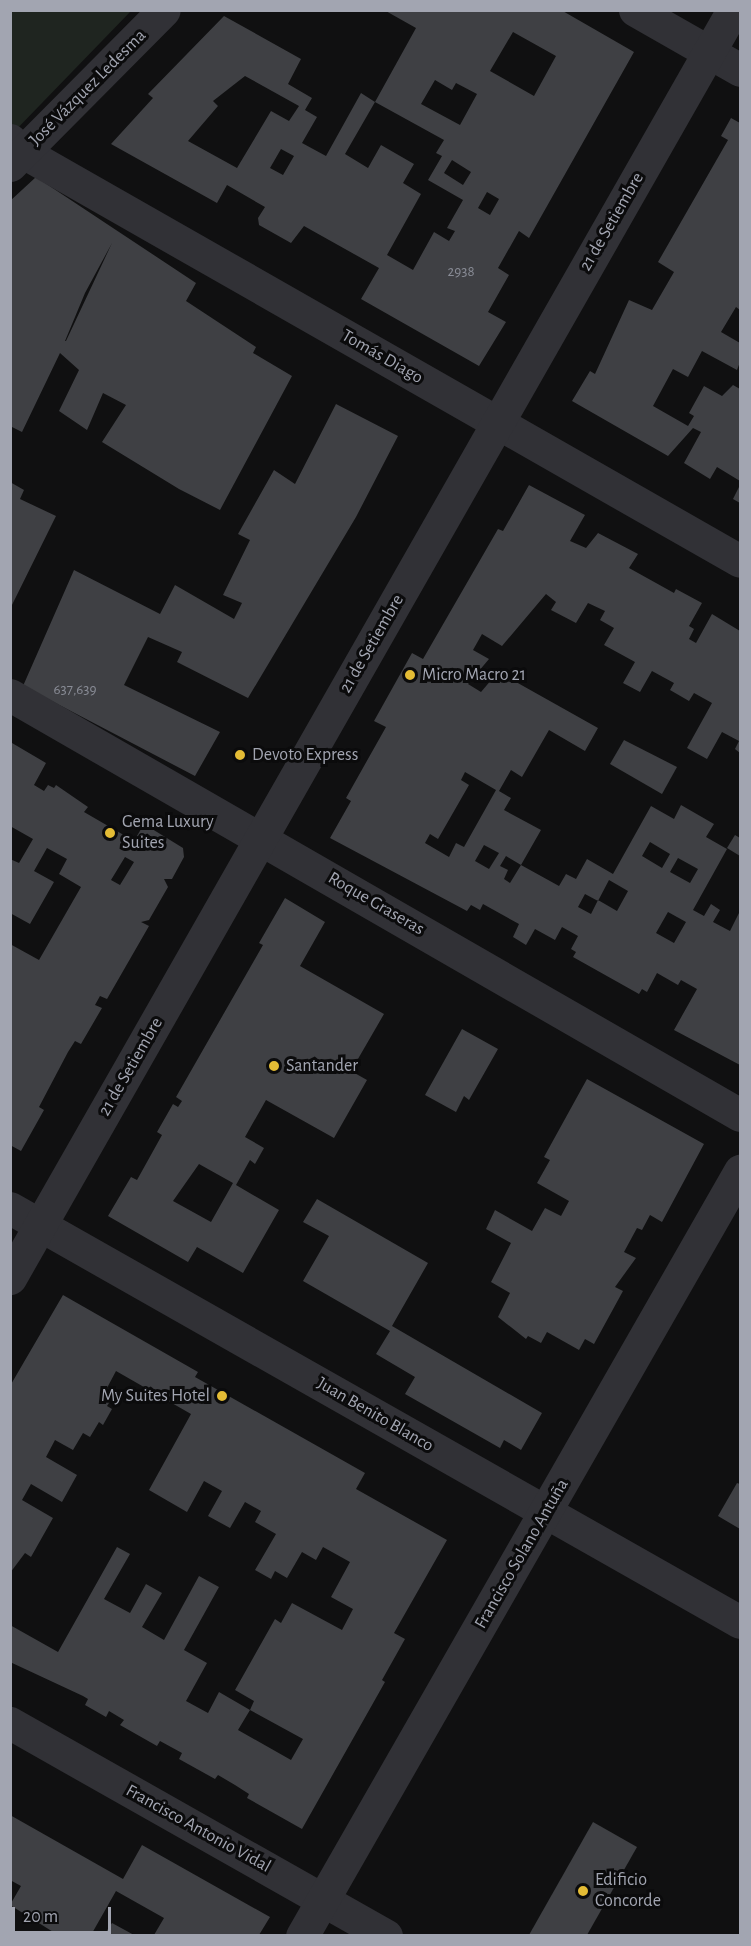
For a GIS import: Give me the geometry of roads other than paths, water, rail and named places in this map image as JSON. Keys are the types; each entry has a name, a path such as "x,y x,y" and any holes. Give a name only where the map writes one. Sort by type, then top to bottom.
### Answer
{"street":[{"name":"José Vázquez Ledesma","path":"15,152 165,10"},
{"path":"635,10 741,70"},
{"name":"21 de Setiembre","path":"10,1278 733,10"},
{"name":"Tomás Diago","path":"15,152 741,561"},
{"name":"Roque Graseras","path":"10,695 741,1115"},
{"name":"Francisco Solano Antuña","path":"302,1935 741,1172"},
{"name":"Juan Benito Blanco","path":"10,1208 741,1622"},
{"name":"Francisco Antonio Vidal","path":"10,1723 386,1935"}],"place":[{"name":"Micro Macro 21","path":"410,675"},
{"name":"Devoto Express","path":"240,755"},
{"name":"Gema Luxury Suites","path":"110,833"},
{"name":"Santander","path":"274,1066"},
{"name":"My Suites Hotel","path":"222,1396"},
{"name":"Edificio Concorde","path":"583,1891"}]}
